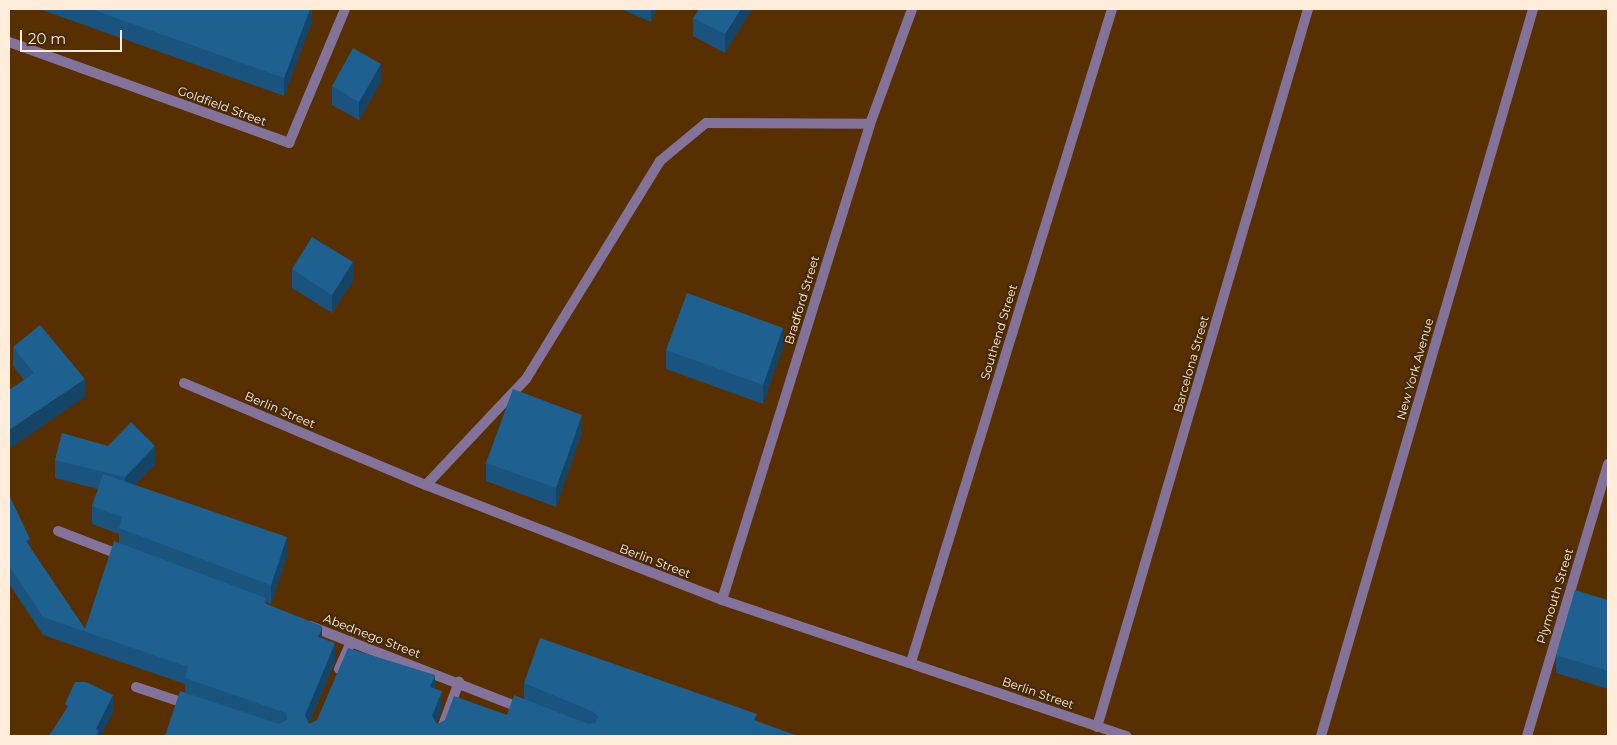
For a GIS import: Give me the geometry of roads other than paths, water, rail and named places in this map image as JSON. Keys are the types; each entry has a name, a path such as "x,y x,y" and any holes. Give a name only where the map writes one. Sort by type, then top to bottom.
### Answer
{"street":[{"name":"Goldfield Street","path":"9,42 289,144 345,9"},
{"name":"Bradford Street","path":"722,600 870,124 912,9"},
{"name":"Southend Street","path":"911,662 1112,9"},
{"name":"Barcelona Street","path":"1097,727 1308,9"},
{"name":"New York Avenue","path":"1321,736 1533,9"},
{"path":"426,485 526,379 660,161 667,154 706,123 870,124"},
{"name":"Berlin Street","path":"184,383 426,485 722,600 1127,736"},
{"name":"Plymouth Street","path":"1527,736 1608,464"},
{"path":"58,531 131,559"},
{"name":"Abednego Street","path":"296,621 459,682 532,712"},
{"path":"336,676 351,642"},
{"path":"439,736 459,682"},
{"path":"136,687 199,708"}]}
